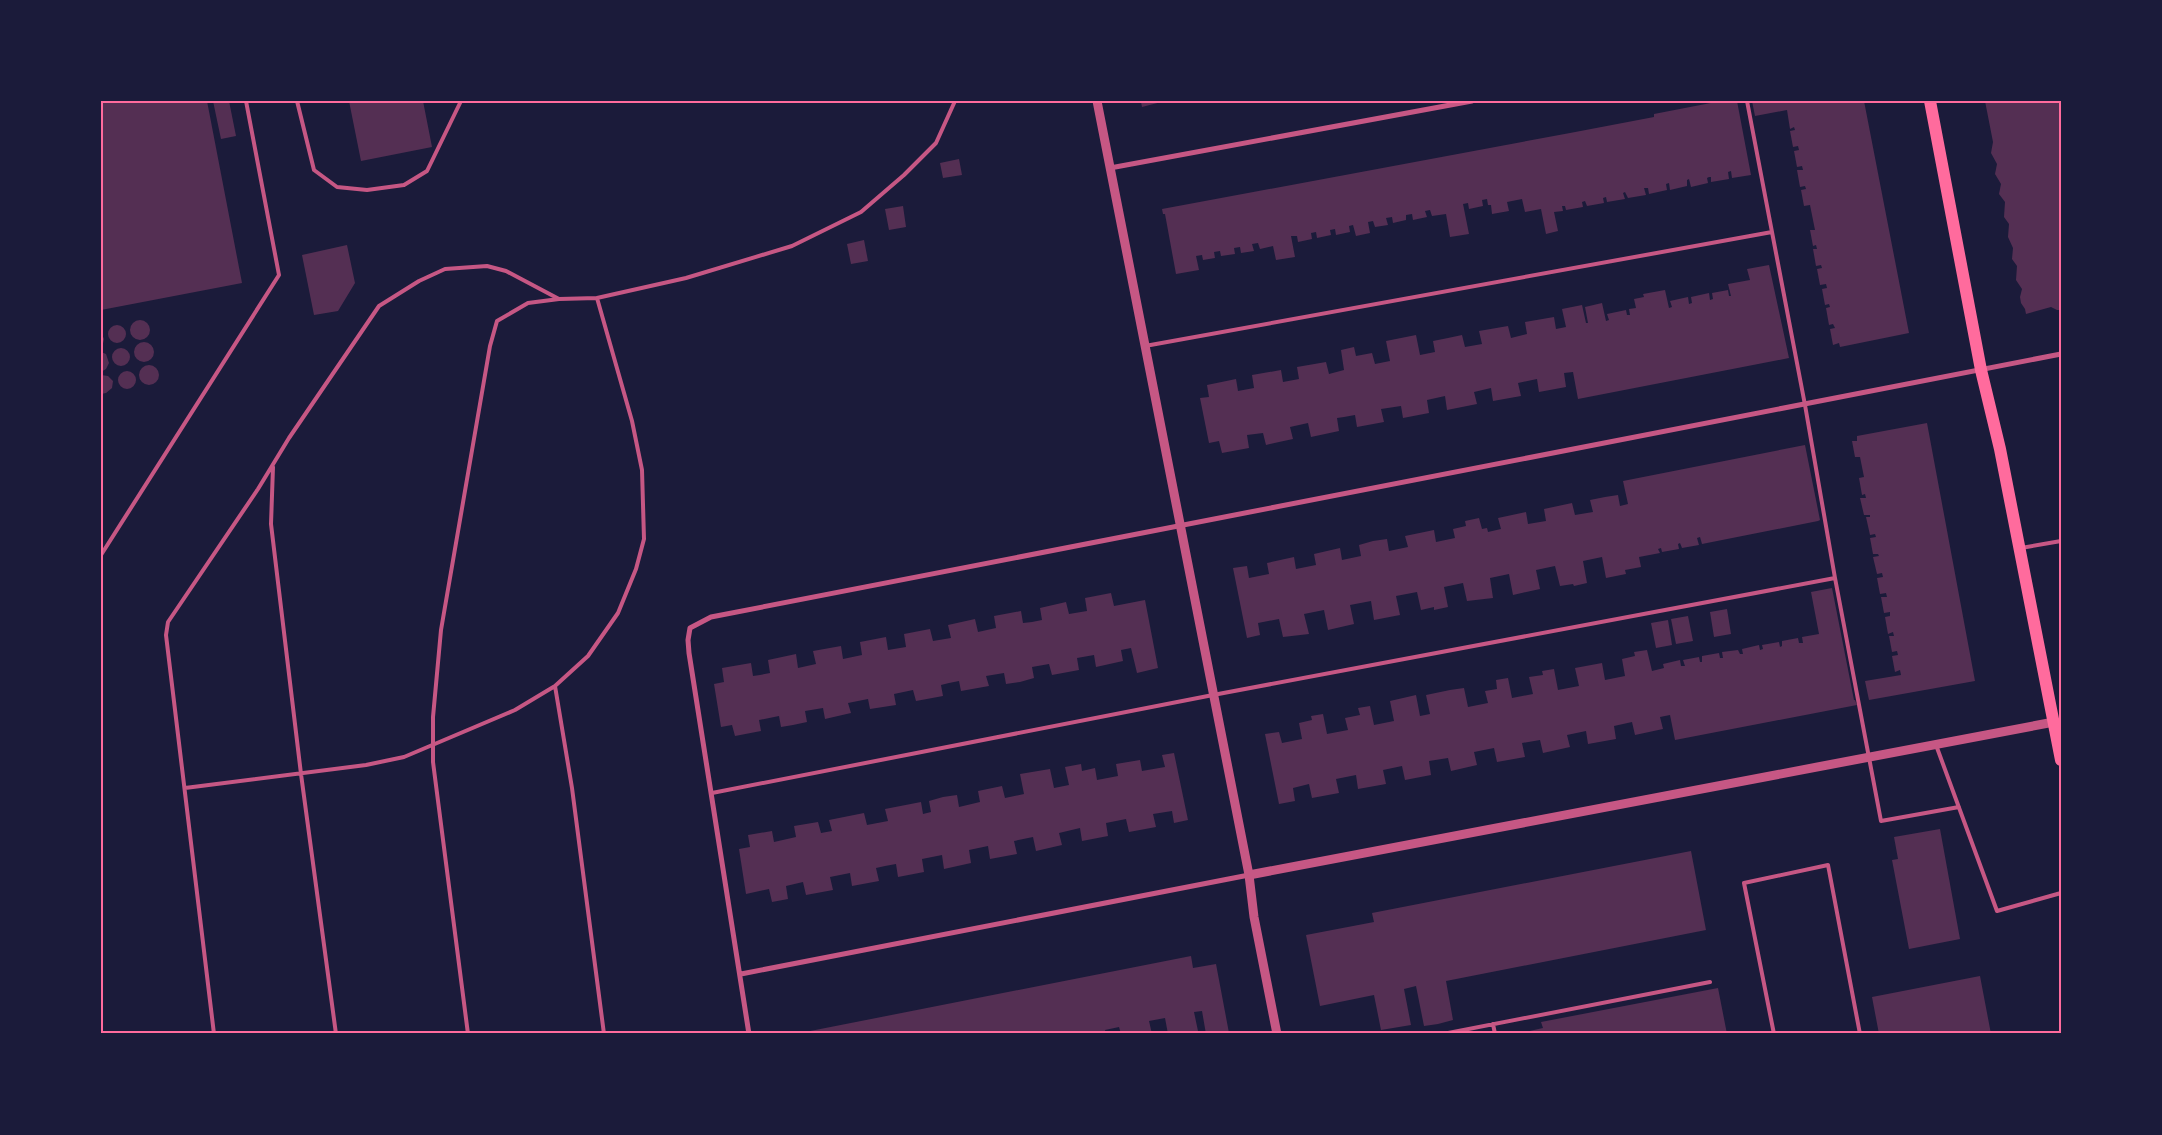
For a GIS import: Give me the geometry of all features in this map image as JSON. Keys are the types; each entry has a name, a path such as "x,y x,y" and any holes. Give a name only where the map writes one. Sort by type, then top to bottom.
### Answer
{"main road":[{"path":"1930,101 1981,370 2000,449 2061,760"}],"street":[{"path":"1097,101 1249,875 1254,917 1277,1034"},
{"path":"1110,168 1472,101"},
{"path":"749,1034 689,653 688,640 690,628 712,617 2061,354"},
{"path":"740,974 2054,722"}],"lane":[{"path":"101,555 279,275 246,101"},
{"path":"297,101 314,170 337,187 367,190 404,185 427,171 461,101"},
{"path":"468,1034 438,810 432,717 441,630 490,346 497,321 528,302 597,298 686,278 792,246 861,212 904,175 936,143 956,101"},
{"path":"1747,101 1805,404 1835,578 1881,821 1959,807"},
{"path":"1145,346 1772,232"},
{"path":"214,1034 166,635 168,622 379,306 419,281 445,269 486,266 506,271 559,299"},
{"path":"185,788 301,774 404,757 515,710 555,686 588,656 618,612 636,569 644,539 642,470 632,421 597,298"},
{"path":"273,464 271,524 301,774 336,1034"},
{"path":"2019,548 2061,541"},
{"path":"712,793 1213,695 1835,578"},
{"path":"555,686 572,788 604,1034"},
{"path":"1936,744 1996,911 2061,893"},
{"path":"1774,1034 1744,883 1828,865 1860,1034"},
{"path":"1443,1034 1710,982"},
{"path":"1493,1024 1495,1034"}],"building":[{"path":"101,101 207,101 242,283 101,310"},
{"path":"213,101 229,101 236,136 221,139"},
{"path":"349,101 423,101 432,147 361,161"},
{"path":"1143,101 1165,101 1142,107 1141,102"},
{"path":"1721,101 1737,101 1751,175 1732,178 1731,171 1728,172 1729,179 1711,182 1711,177 1709,177 1707,178 1708,183 1691,187 1689,179 1687,180 1687,186 1670,190 1669,183 1666,184 1667,190 1649,194 1648,188 1644,188 1646,195 1628,198 1625,192 1623,193 1625,199 1607,202 1606,197 1603,198 1604,203 1587,206 1585,201 1582,202 1583,207 1566,210 1565,206 1562,206 1563,211 1554,212 1558,231 1546,234 1541,209 1525,212 1522,199 1507,202 1509,211 1492,214 1491,205 1488,205 1487,199 1482,200 1483,206 1469,209 1468,203 1463,204 1469,234 1450,237 1446,214 1432,216 1430,210 1425,211 1427,217 1413,220 1412,214 1406,215 1406,220 1393,223 1392,217 1386,218 1388,225 1375,227 1373,221 1368,222 1370,233 1356,236 1353,225 1349,226 1350,232 1336,235 1335,229 1330,230 1331,235 1317,238 1316,232 1311,233 1312,239 1298,242 1297,236 1291,236 1295,257 1276,260 1273,246 1260,249 1258,243 1252,244 1254,251 1241,253 1240,247 1234,248 1235,254 1221,256 1220,251 1214,252 1215,258 1203,260 1202,255 1196,256 1199,270 1176,274 1165,214 1163,214 1162,209 1654,117 1654,114"},
{"path":"1752,101 1864,101 1909,333 1840,347 1839,343 1833,345 1830,329 1835,328 1833,324 1829,325 1826,308 1830,307 1829,304 1825,305 1822,289 1827,288 1826,284 1820,285 1817,269 1822,268 1821,265 1816,266 1813,249 1817,249 1816,245 1813,246 1810,230 1815,230 1810,205 1804,206 1801,190 1806,189 1805,186 1800,187 1797,170 1803,170 1802,166 1797,167 1794,151 1799,150 1798,146 1793,147 1790,131 1795,130 1794,127 1790,129 1787,110 1755,116"},
{"path":"1985,101 2061,101 2061,310 2051,307 2026,314 2021,303 2022,289 2016,280 2017,266 2012,259 2013,248 2008,237 2009,224 2004,217 2005,202 1999,194 2001,184 1995,174 1997,164 1991,153 1993,142"},
{"path":"959,159 962,175 943,178 940,163"},
{"path":"903,206 906,227 889,230 885,209"},
{"path":"864,240 868,261 851,264 847,244"},
{"path":"347,245 355,283 338,311 314,315 302,255"},
{"path":"1769,265 1789,358 1578,399 1573,372 1564,373 1566,387 1539,392 1537,379 1518,383 1521,396 1493,401 1491,388 1474,392 1477,404 1447,410 1445,396 1427,400 1429,413 1403,418 1401,406 1381,409 1384,422 1357,427 1355,415 1337,418 1339,431 1311,437 1308,423 1290,427 1293,439 1266,445 1263,433 1247,435 1249,448 1222,453 1219,441 1209,443 1200,398 1209,397 1207,385 1236,379 1238,391 1254,388 1252,375 1281,370 1283,382 1299,379 1297,367 1326,362 1329,374 1344,370 1341,350 1354,347 1356,356 1372,353 1375,364 1390,361 1386,341 1416,335 1420,355 1435,352 1433,341 1462,335 1465,347 1482,344 1479,331 1508,326 1511,338 1527,334 1525,322 1554,317 1556,329 1566,327 1562,309 1582,305 1586,323 1588,323 1585,307 1602,303 1606,321 1609,320 1607,314 1626,310 1627,315 1630,315 1629,309 1636,308 1634,299 1644,297 1643,294 1665,290 1669,308 1672,307 1670,301 1688,297 1689,304 1692,303 1691,297 1709,293 1710,300 1713,299 1712,293 1728,290 1729,296 1731,296 1728,284 1750,280 1747,269"},
{"path":"140,320 147,323 150,330 147,337 140,340 133,337 130,330 133,323"},
{"path":"113,325 121,325 126,330 124,341 113,343 108,338 108,330"},
{"path":"101,332 104,339 102,348 101,348"},
{"path":"144,342 151,345 154,352 151,359 144,362 137,359 134,352 137,345"},
{"path":"117,348 125,348 130,353 128,364 117,366 112,361 112,353"},
{"path":"101,352 106,354 109,363 106,369 101,372"},
{"path":"149,365 156,368 159,375 156,382 149,385 142,382 139,375 142,368"},
{"path":"123,371 131,371 136,376 134,387 123,389 118,384 118,376"},
{"path":"101,375 108,376 113,381 112,388 106,393 101,394"},
{"path":"1927,423 1975,681 1869,700 1865,681 1901,675 1900,670 1895,672 1892,656 1898,655 1897,651 1892,652 1889,636 1894,636 1893,632 1888,634 1885,617 1890,616 1890,612 1884,613 1881,597 1887,597 1886,593 1880,594 1877,578 1883,577 1882,573 1877,574 1873,557 1879,556 1878,554 1873,554 1870,538 1876,537 1875,534 1870,535 1866,517 1870,517 1870,515 1864,515 1860,498 1866,498 1865,494 1862,495 1859,478 1864,477 1860,457 1855,457 1852,441 1857,441 1857,436"},
{"path":"1805,445 1820,520 1818,521 1702,544 1700,537 1697,538 1699,545 1682,548 1680,543 1678,544 1679,549 1662,552 1661,548 1658,549 1660,553 1639,557 1641,567 1625,570 1626,574 1606,578 1602,557 1583,561 1587,583 1574,586 1573,584 1560,586 1555,566 1536,570 1540,589 1513,595 1509,574 1490,578 1493,598 1467,601 1463,583 1444,587 1448,607 1434,610 1434,607 1421,610 1417,592 1396,596 1400,615 1374,620 1371,601 1350,605 1354,624 1328,630 1324,610 1304,614 1309,634 1283,637 1279,619 1258,623 1260,635 1247,638 1233,568 1247,566 1249,578 1269,574 1267,563 1294,557 1296,569 1316,565 1314,554 1340,548 1342,560 1361,556 1359,545 1373,541 1387,539 1389,551 1408,547 1405,536 1434,530 1436,542 1455,538 1453,529 1466,526 1465,521 1479,518 1482,529 1487,528 1488,532 1501,529 1498,518 1526,512 1528,524 1546,521 1544,509 1572,503 1575,515 1593,512 1590,500 1618,495 1620,506 1628,504 1623,481"},
{"path":"1832,588 1854,700 1857,705 1675,740 1670,715 1660,717 1663,729 1635,735 1632,722 1614,726 1616,739 1588,744 1586,731 1567,735 1570,747 1543,753 1540,740 1522,743 1525,757 1497,762 1494,748 1474,752 1477,765 1451,771 1448,758 1429,761 1431,775 1405,780 1402,766 1383,770 1386,784 1358,789 1356,775 1336,779 1339,793 1312,798 1309,784 1293,788 1295,801 1279,804 1265,734 1279,732 1282,743 1302,739 1299,723 1312,720 1311,716 1323,714 1327,734 1348,730 1345,718 1360,715 1358,708 1370,706 1374,725 1394,721 1390,701 1416,695 1420,716 1430,714 1426,695 1450,690 1464,688 1468,707 1488,703 1485,691 1497,689 1496,680 1508,678 1512,698 1533,694 1529,677 1543,675 1542,671 1554,669 1558,690 1579,686 1575,668 1602,663 1605,680 1625,676 1622,659 1635,656 1634,652 1647,650 1652,671 1664,668 1663,664 1680,660 1681,666 1685,666 1683,660 1699,657 1700,662 1702,662 1702,656 1719,653 1720,658 1723,658 1722,652 1738,650 1740,654 1743,654 1742,649 1759,645 1760,650 1763,649 1762,645 1779,642 1780,647 1782,646 1782,641 1798,638 1799,643 1803,643 1802,637 1819,634 1811,592"},
{"path":"1111,593 1114,606 1145,600 1158,668 1137,673 1131,648 1121,650 1123,661 1096,667 1094,655 1077,658 1079,670 1052,675 1049,664 1032,667 1034,678 1020,682 1006,684 1004,673 986,676 989,686 961,691 959,681 941,685 943,696 916,701 913,690 894,694 896,705 870,709 868,699 848,703 851,713 825,719 823,708 805,711 807,722 781,727 779,716 759,720 761,731 735,736 732,725 721,727 714,684 724,682 722,668 751,663 753,676 760,675 770,673 768,660 796,654 798,668 816,664 813,651 841,646 843,659 862,655 860,642 886,637 888,650 906,647 904,634 930,629 933,641 951,638 948,625 975,619 978,632 996,628 994,616 1021,611 1023,623 1032,622 1042,620 1040,608 1066,602 1069,614 1087,611 1085,598"},
{"path":"1727,609 1731,634 1714,637 1710,612"},
{"path":"1688,616 1693,641 1676,644 1671,619"},
{"path":"1668,620 1672,645 1656,648 1651,623"},
{"path":"1174,753 1188,820 1174,823 1172,811 1153,814 1156,827 1129,832 1126,819 1106,823 1108,836 1082,841 1080,828 1059,833 1062,845 1036,851 1033,837 1014,841 1017,854 990,859 988,846 969,850 971,863 944,869 942,855 922,859 924,872 898,877 896,864 885,866 876,868 879,881 852,886 850,873 830,877 833,890 806,895 803,882 786,886 788,899 772,902 769,889 746,894 739,849 750,847 748,835 772,831 774,842 796,837 794,826 818,822 821,833 832,831 829,820 864,813 867,825 888,821 885,809 921,802 923,814 931,812 929,801 943,797 957,795 959,807 980,802 978,791 1002,786 1005,798 1024,794 1020,774 1050,769 1054,788 1069,785 1065,767 1081,764 1082,771 1095,768 1097,780 1118,776 1116,764 1140,760 1142,771 1165,767 1162,755"},
{"path":"1940,829 1960,939 1909,949 1892,860 1898,859 1894,837"},
{"path":"1691,851 1706,930 1446,981 1453,1020 1438,1024 1424,1026 1416,986 1404,989 1411,1025 1381,1030 1374,995 1320,1006 1306,935 1374,922 1372,913"},
{"path":"1191,956 1193,968 1216,964 1229,1033 1206,1034 1202,1011 1194,1012 1198,1031 1181,1034 1168,1034 1165,1018 1149,1021 1152,1034 1121,1034 1119,1027 1105,1030 1106,1034 795,1034"},
{"path":"1980,976 1991,1034 1879,1034 1872,997"},
{"path":"1718,988 1727,1034 1516,1034 1543,1028 1541,1022"}]}
